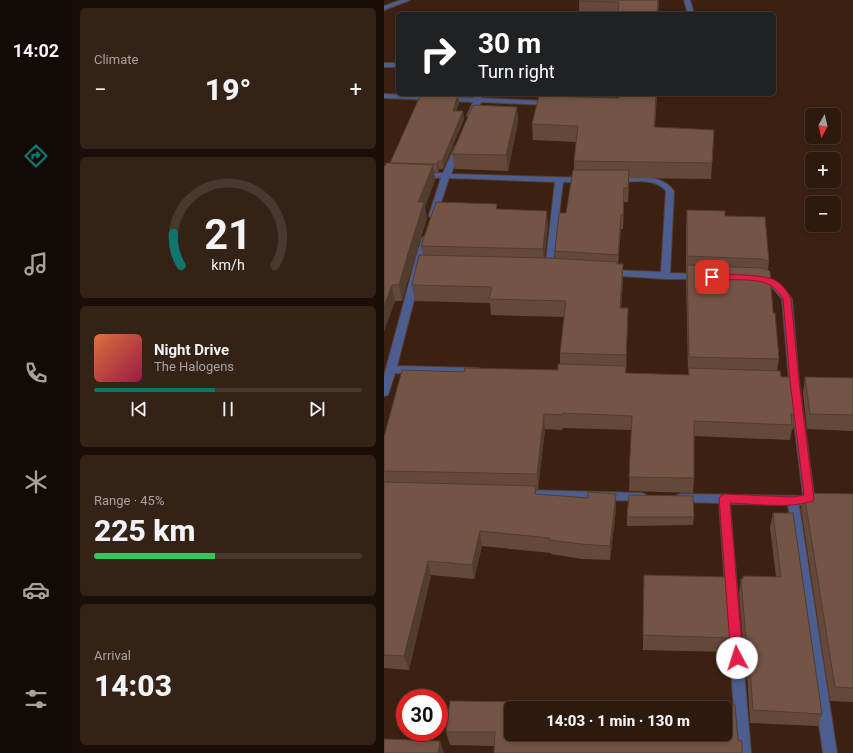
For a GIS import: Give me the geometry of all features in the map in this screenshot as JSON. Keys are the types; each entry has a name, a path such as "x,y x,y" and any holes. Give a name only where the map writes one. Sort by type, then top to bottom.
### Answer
{"street":[{"path":"384,8 407,0"},
{"path":"687,0 690,12"},
{"path":"384,65 396,65"},
{"path":"384,96 478,97 556,103"},
{"path":"466,128 478,97"},
{"path":"384,392 421,266 430,225 446,176 460,141"},
{"path":"415,175 590,180"},
{"path":"549,269 559,180"},
{"path":"606,180 654,180 668,186 670,191 665,276"},
{"path":"603,272 712,277"},
{"path":"751,278 771,282 782,290 787,299 794,381 809,499"},
{"path":"392,369 487,372"},
{"path":"518,494 653,497"},
{"path":"669,497 793,501 809,499 824,500"},
{"path":"724,498 744,753"},
{"path":"793,501 830,753"}],"building":[{"path":"658,0 657,12 618,12 619,2 579,1"},
{"path":"420,96 458,96 453,111 463,111 442,161 438,161 437,164 390,163"},
{"path":"539,96 619,98 620,96 656,96 654,127 714,130 712,163 574,161 578,126 532,124"},
{"path":"473,105 517,107 506,155 452,154"},
{"path":"386,163 433,165 418,202 424,202 399,285 392,285 384,306 384,166"},
{"path":"573,170 629,170 628,188 624,188 623,215 621,215 618,255 555,251 559,213 566,213"},
{"path":"436,202 497,204 496,209 547,211 543,249 421,246"},
{"path":"687,210 725,211 725,216 765,217 769,261 761,259 687,256"},
{"path":"419,255 548,258 617,262 617,264 623,264 620,308 628,308 626,355 560,353 566,301 489,299 492,287 412,285"},
{"path":"687,265 763,268 770,271 773,313 775,313 779,359 689,357"},
{"path":"558,364 626,366 625,373 689,375 689,368 780,371 781,377 791,377 796,414 791,414 792,425 694,421 694,478 629,477 632,416 562,413 561,415 544,414 537,474 384,471 384,437 402,370 464,372 465,368 558,370"},
{"path":"805,377 853,378 853,415 810,414"},
{"path":"384,482 536,486 535,494 588,498 588,492 616,494 610,546 581,544 550,540 550,538 480,531 472,565 428,561 404,656 384,655"},
{"path":"804,493 853,494 853,688 835,687"},
{"path":"629,495 693,496 694,517 627,517"},
{"path":"773,513 793,513 822,714 753,710 748,639 746,639 741,579 743,579 743,576 781,577"},
{"path":"644,575 726,577 730,638 643,635"},
{"path":"450,701 504,702 504,741 732,741 732,705 735,705 738,740 742,741 742,753 494,753 495,732 448,732"},
{"path":"384,739 396,739 396,741 440,741 438,753 384,753"}],"route":[{"path":"712,277 759,279 771,282 782,290 787,299 794,381 809,499 793,501 724,498 737,658"}]}
